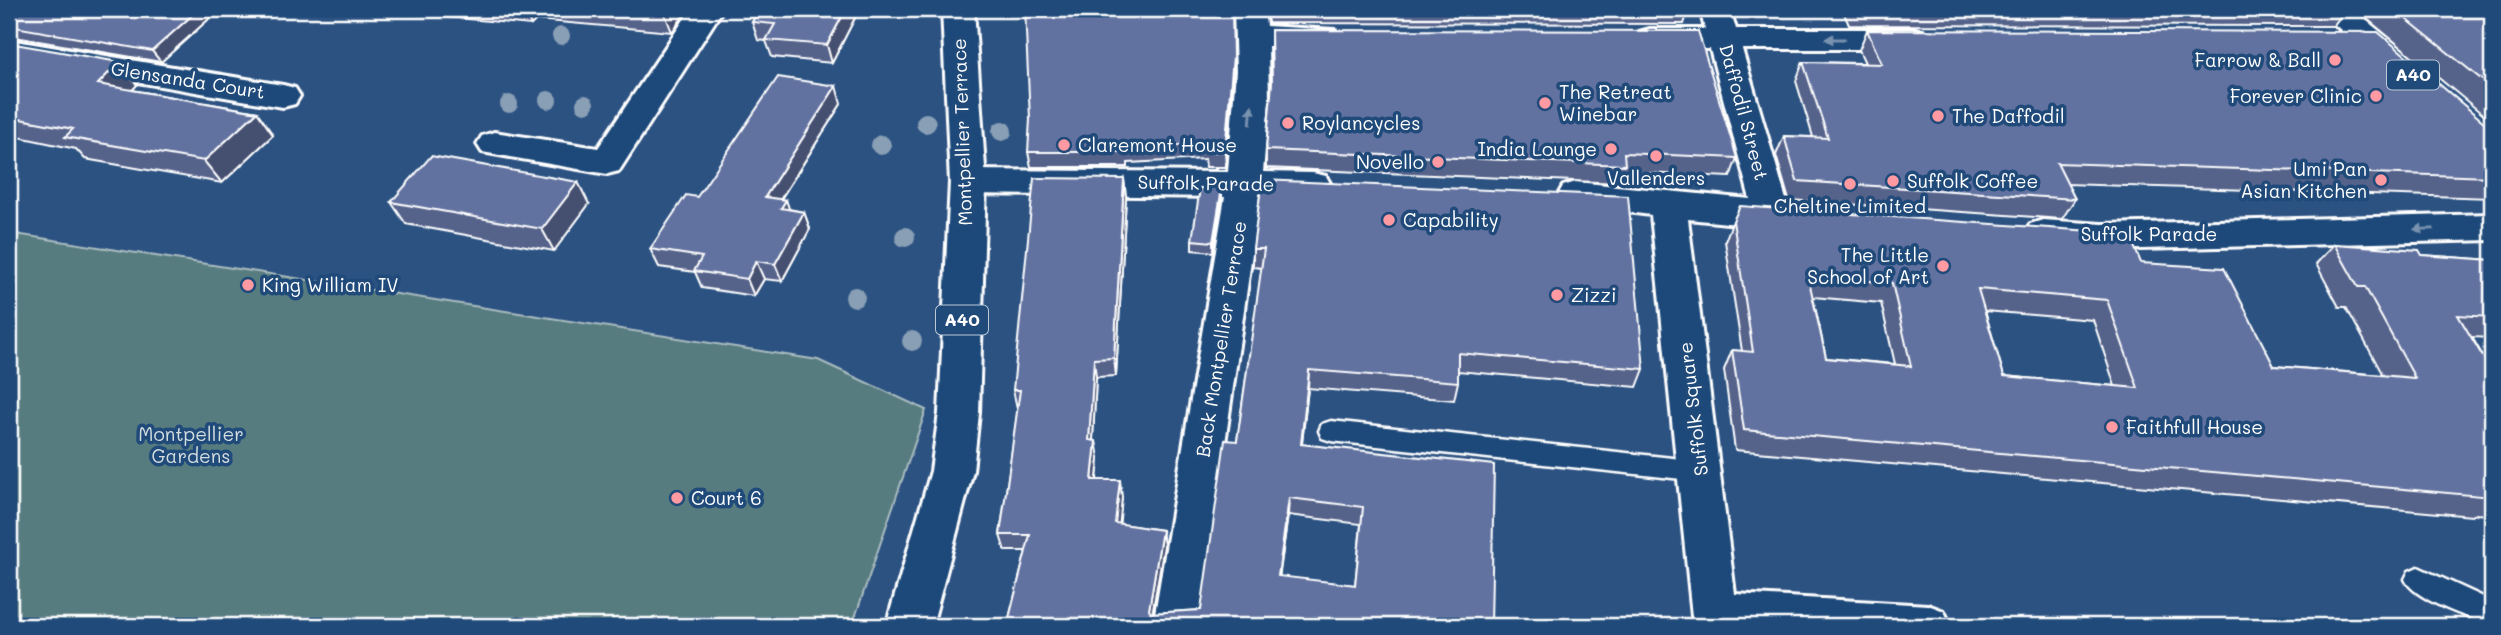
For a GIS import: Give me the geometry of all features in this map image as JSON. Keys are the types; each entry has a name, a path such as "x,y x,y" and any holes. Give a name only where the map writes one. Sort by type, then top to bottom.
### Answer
{"main road":[{"path":"494,144 607,162 707,9"},
{"name":"Montpellier Terrace","path":"909,626 952,471 959,413 968,182 958,9"},
{"name":"Daffodil Street","path":"1715,9 1772,215"},
{"path":"1251,22 1350,37"},
{"name":"Back Montpellier Terrace","path":"1175,626 1244,183 1252,106 1251,22"},
{"name":"A40","path":"2330,24 2369,39 2425,86"},
{"path":"1613,39 1944,39"},
{"name":"Glensanda Court","path":"9,50 284,96"},
{"name":"Suffolk Parade","path":"968,182 1244,183 1342,187"},
{"path":"1550,194 1827,218"},
{"name":"Suffolk Square","path":"1668,205 1715,620 1928,626"},
{"name":"Suffolk Parade","path":"2006,230 2102,237 2492,227"}],"lane":[{"path":"1331,431 1700,471"},
{"path":"2418,579 2462,602 2492,613"}],"green space":[{"name":"Montpellier Gardens","path":"9,233 818,360 926,410 852,626 9,626"}],"building":[{"path":"17,9 199,9 152,51 9,26 9,15"},
{"path":"759,9 846,9 827,45 766,40 775,24 752,22"},
{"path":"1025,9 1232,9 1233,56 1225,152 1205,152 1207,144 1127,147 1126,152 1028,152 1030,119"},
{"path":"2394,9 2492,9 2492,88"},
{"path":"1271,30 1698,31 1737,158 1624,153 1625,165 1266,150 1272,83"},
{"path":"1867,30 2378,32 2492,129 2492,177 2057,163 2075,199 1797,181 1784,136 1828,138 1803,62 1882,64"},
{"path":"9,43 119,62 98,84 257,112 204,161 65,137 73,129 9,117"},
{"path":"778,77 836,86 765,197 786,200 781,208 804,212 775,264 756,261 747,279 694,271 702,257 650,249 686,195 697,197"},
{"path":"431,156 578,182 542,229 391,202"},
{"path":"1034,178 1124,179 1114,358 1094,359 1089,440 1096,441 1092,480 1120,480 1115,523 1162,530 1149,610 1151,613 1201,610 1225,440 1237,441 1264,249 1253,249 1262,180 1628,196 1644,369 1458,353 1458,382 1309,370 1301,444 1494,465 1491,626 1320,626 1253,619 1252,625 1242,626 1007,626 1030,535 1000,535 1020,390 1013,390","holes":["1289,498 1363,507 1355,585 1278,576"]},
{"path":"1200,188 1222,188 1213,242 1192,240"},
{"path":"1740,206 2091,231 2094,238 2132,241 2141,263 2224,268 2274,366 2415,378 2365,287 2358,287 2334,244 2419,250 2422,255 2492,260 2492,317 2458,315 2492,372 2492,497 1744,430 1732,350 1753,352 1733,221","holes":["1808,276 1892,283 1911,366 1826,358","1978,289 2107,300 2138,388 2004,376"]}],"place":[{"name":"Farrow & Ball","path":"2335,60"},
{"name":"Forever Clinic","path":"2376,96"},
{"name":"The Retreat Winebar","path":"1545,103"},
{"name":"The Daffodil","path":"1938,116"},
{"name":"Roylancycles","path":"1288,123"},
{"name":"Claremont House","path":"1064,145"},
{"name":"India Lounge","path":"1611,149"},
{"name":"Vallenders","path":"1656,156"},
{"name":"Novello","path":"1438,162"},
{"name":"Umi Pan Asian Kitchen","path":"2381,180"},
{"name":"Suffolk Coffee","path":"1893,181"},
{"name":"Cheltine Limited","path":"1850,184"},
{"name":"Capability","path":"1389,220"},
{"name":"The Little School of Art","path":"1943,266"},
{"name":"King William IV","path":"248,285"},
{"name":"Zizzi","path":"1557,295"},
{"name":"Faithfull House","path":"2112,427"},
{"name":"Court 6","path":"677,498"}]}
